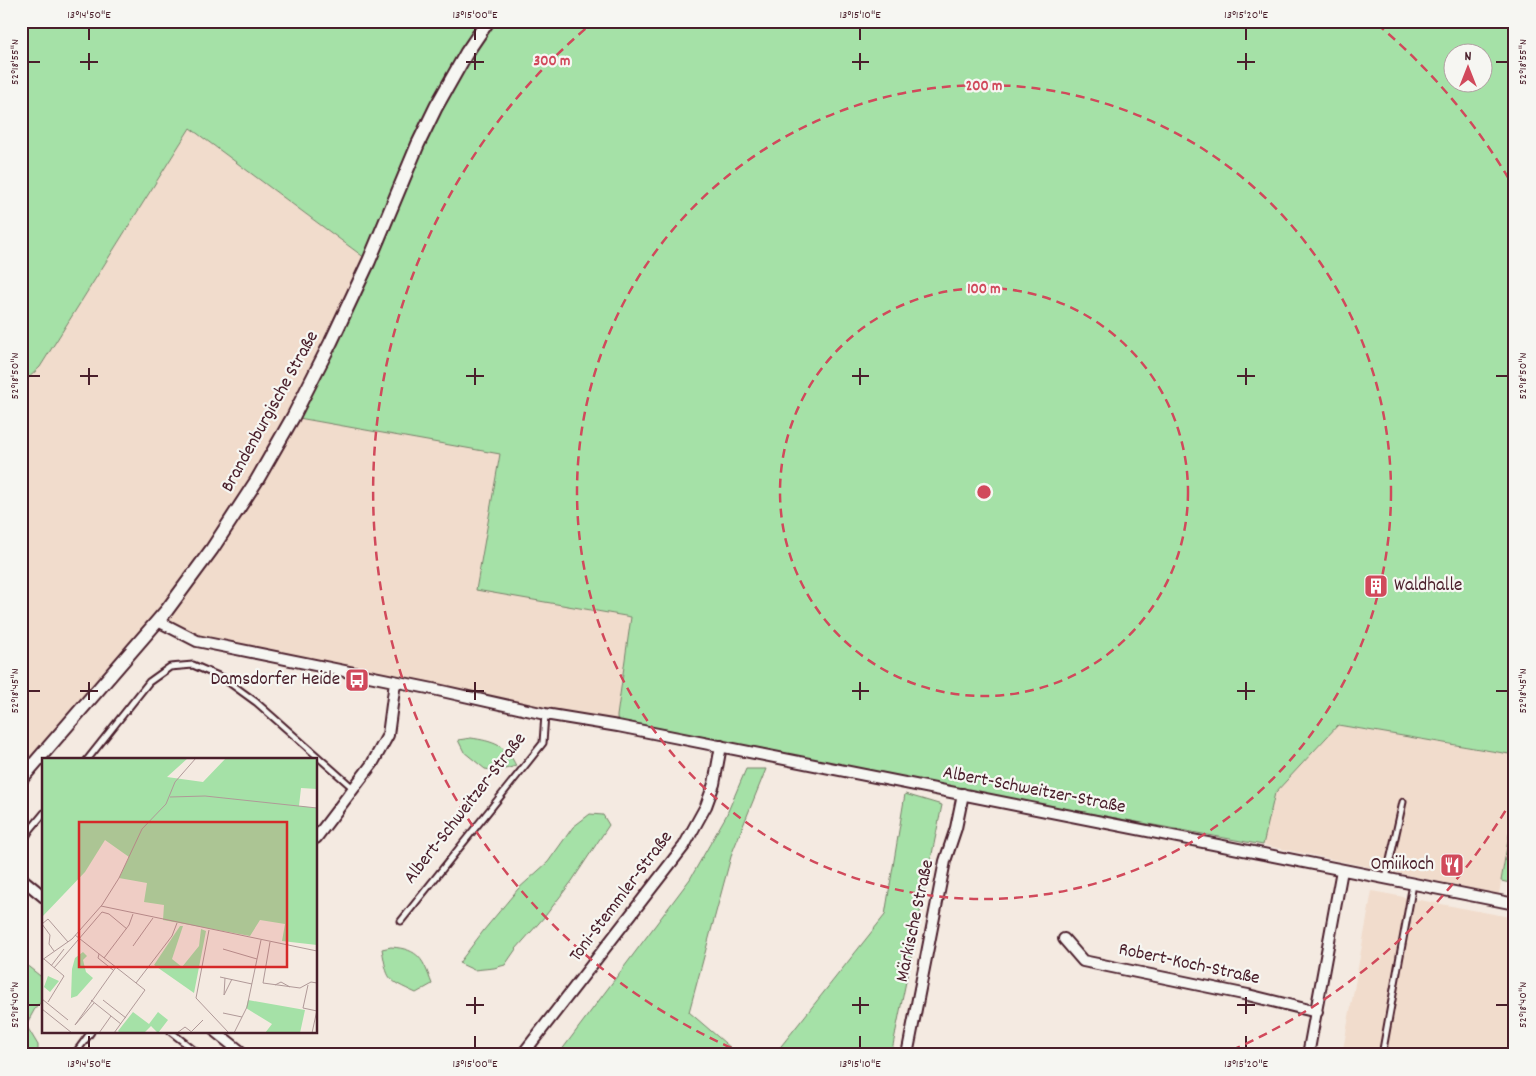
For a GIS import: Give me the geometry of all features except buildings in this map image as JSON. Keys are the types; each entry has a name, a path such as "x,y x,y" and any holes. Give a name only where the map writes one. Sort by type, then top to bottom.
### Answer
{"street":[{"name":"Brandenburgische Straße","path":"21,779 158,621 220,538 257,480 293,417 331,342 365,270 436,107 467,52 488,21"},
{"name":"Albert-Schweitzer-Straße","path":"158,621 197,641 545,714 721,746 1515,904"},
{"path":"318,835 372,764 388,736 395,682"},
{"name":"Toni-Stemmler-Straße","path":"522,1055 684,846 709,799 714,784 721,746"},
{"name":"Märkische Straße","path":"907,1055 945,861 956,828 963,794"},
{"path":"1308,1055 1342,870"},
{"path":"23,883 42,896"},
{"name":"Robert-Koch-Straße","path":"1064,939 1083,961 1248,995 1316,1012"},
{"path":"219,1034 245,1055"}],"lane":[{"path":"89,758 149,682 170,667 193,665 223,678 256,702 354,789"},
{"name":"Albert-Schweitzer-Straße","path":"401,920 543,743 545,714"},
{"path":"1386,879 1403,802"},
{"path":"21,844 42,815"},
{"path":"1382,1055 1413,884"},
{"path":"1515,916 1515,932"},
{"path":"74,1055 90,1034"},
{"path":"174,1034 200,1055"}],"shaded area":[{"path":"190,128 369,261 293,417 500,453 476,589 631,617 617,716 618,726 197,641 158,621 21,779 21,385 40,367"},
{"path":"1338,725 1515,755 1515,800 1499,894 1263,845 1275,793"},
{"path":"1372,891 1515,918 1515,1055 1342,1055"}],"green space":[{"path":"21,21 1515,21 1515,755 1338,725 1275,793 1263,845 618,726 617,716 631,617 476,590 500,454 293,417 369,261 190,128 40,367 21,385"},
{"path":"471,738 498,745 508,753 516,766 498,771 485,769 464,752 458,740"},
{"path":"746,769 766,769 732,853 689,1012 739,1055 558,1055 690,879 726,816"},
{"path":"905,794 942,805 891,1055 774,1055 885,915"},
{"path":"1515,800 1515,884 1501,881"},
{"path":"590,814 603,815 609,825 572,881 505,965 474,970 459,963 518,889 548,862 573,827"},
{"path":"391,947 408,950 419,957 426,968 432,984 416,993 399,985 390,978 387,973 382,949"},
{"path":"25,964 42,977 42,1003 37,1005 26,1025 38,1045 38,1055 21,1055 21,965"}],"place":[{"name":"Waldhalle","path":"1376,586"},
{"name":"Damsdorfer Heide","path":"357,680"},
{"name":"Omiikoch","path":"1452,865"}]}
